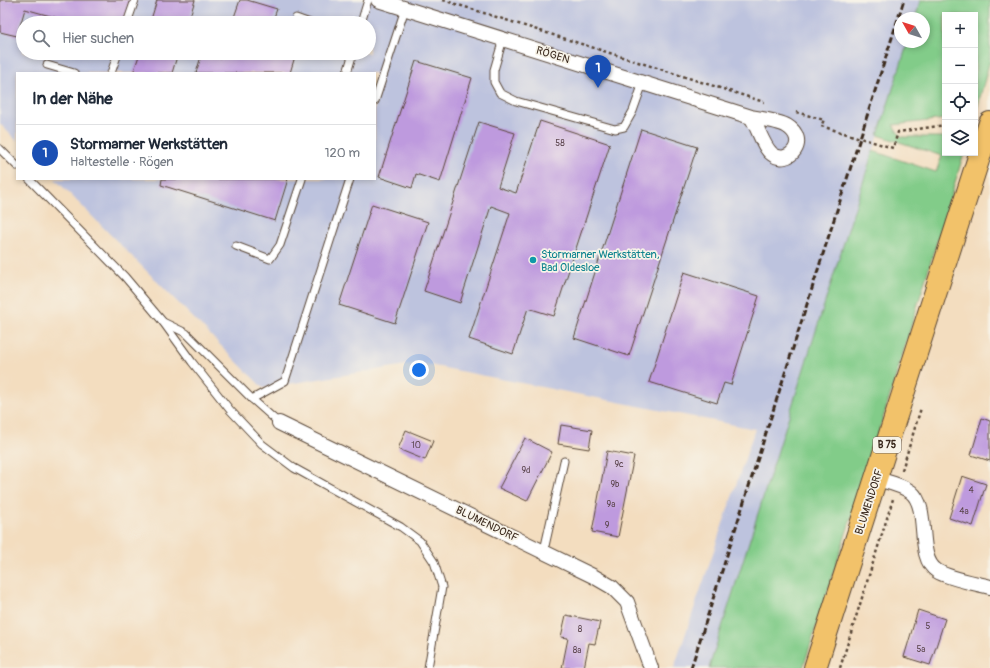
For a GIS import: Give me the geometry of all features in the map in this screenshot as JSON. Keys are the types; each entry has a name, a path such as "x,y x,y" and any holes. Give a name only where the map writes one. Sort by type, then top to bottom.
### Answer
{"main road":[{"name":"BLUMENDORF","path":"815,668 877,479 990,123"}],"street":[{"name":"RÖGEN","path":"378,0 751,117"},
{"name":"BLUMENDORF","path":"279,423 593,576 612,587 627,602 651,668"},
{"path":"877,479 897,486 910,492 916,497 920,508 926,550 930,564 936,571 990,587"}],"lane":[{"path":"129,16 135,0"},
{"path":"363,16 368,0"},
{"path":"376,98 405,9"},
{"path":"503,39 494,70 494,82 500,93 516,101 615,129 624,127 634,111 643,83"},
{"path":"111,72 116,60"},
{"path":"347,72 351,60"},
{"path":"47,65 71,72"},
{"path":"0,149 16,165"},
{"path":"30,180 125,277 163,322 230,410 262,444 294,468 402,527 420,541 434,562 442,587 428,668"},
{"path":"236,246 270,259 280,245 302,180"},
{"path":"252,399 285,381 350,180"},
{"path":"163,322 186,333 252,399 279,423"},
{"path":"545,553 545,546 564,461"}],"path":[{"path":"444,0 765,102"},
{"path":"794,111 824,120 822,126 893,148 898,132 942,125"},
{"path":"840,668 923,404"}],"shaded area":[{"path":"0,0 921,0 917,12 894,12 894,48 906,48 709,668 674,668 755,429 419,363 263,388 56,180 376,180 376,72 16,72 16,140 0,124"}],"green space":[{"path":"921,0 990,0 990,60 978,105 978,12 942,12 942,119 893,125 901,137 942,137 942,156 878,135 906,48 930,48 930,12 917,12"},
{"path":"873,151 936,172 942,156 963,156 885,412 803,668 709,668"}],"building":[{"path":"0,0 131,0 126,16 50,16 25,9 23,16 16,16 16,36 0,32"},
{"path":"157,0 195,0 190,16 152,16"},
{"path":"240,0 247,0 277,9 274,16 234,16"},
{"path":"138,60 176,60 172,72 133,72"},
{"path":"200,60 294,60 290,72 196,72"},
{"path":"416,61 472,78 440,182 416,174 412,188 379,177"},
{"name":"Stormarner Werkstätten, Bad Oldesloe","path":"540,121 610,144 554,316 528,308 513,354 469,339 510,213 491,206 460,303 424,291 479,122 515,133 498,187 516,193"},
{"path":"641,129 697,147 629,356 574,338"},
{"path":"162,180 288,180 275,221 161,185"},
{"path":"372,204 428,222 395,323 339,305"},
{"path":"684,272 759,296 731,385 724,383 717,403 649,382"},
{"path":"982,418 990,421 990,461 971,455"},
{"path":"561,425 592,430 589,449 558,444"},
{"path":"406,430 433,441 425,460 398,449"},
{"path":"525,438 552,452 527,501 499,488"},
{"path":"607,451 634,456 618,537 592,532"},
{"path":"962,476 986,484 973,526 949,518"},
{"path":"918,610 945,619 930,665 904,657"},
{"path":"566,615 600,622 595,644 589,643 584,668 562,668 568,638 561,637"}],"railway":[{"path":"691,668 904,0"}],"place":[{"name":"Stormarner Werkstätten","path":"598,88"},
{"name":"Stormarner Werkstätten, Bad Oldesloe","path":"533,260"}]}
